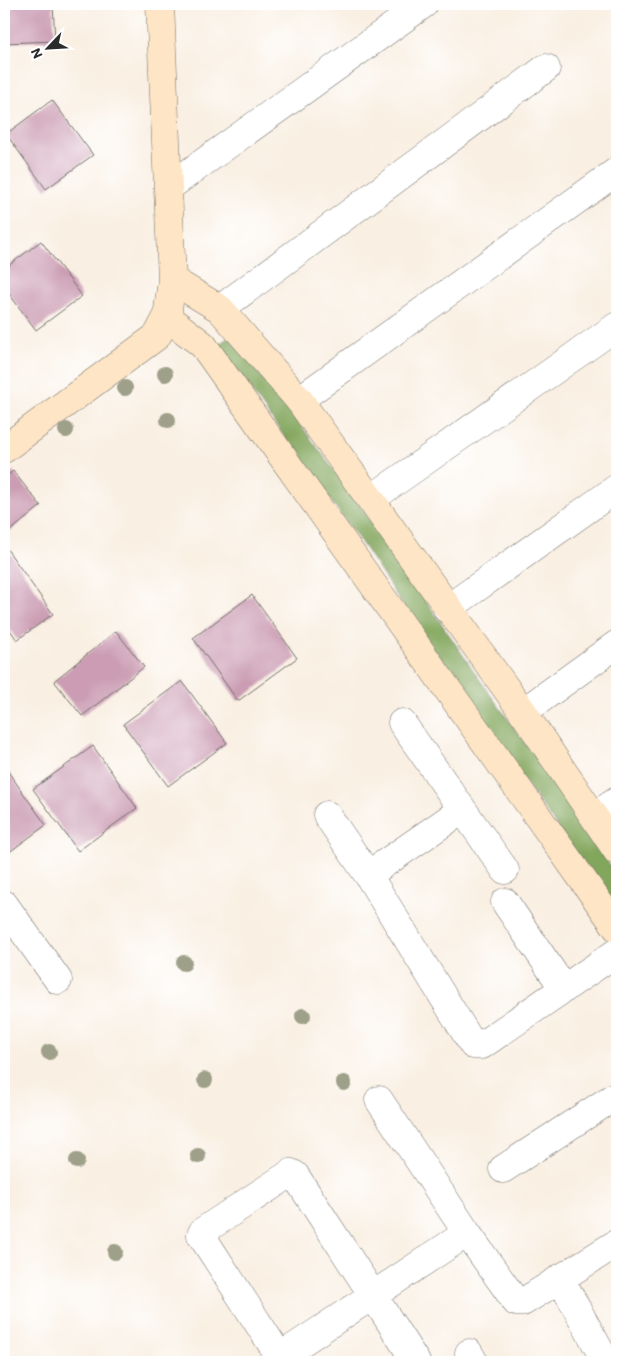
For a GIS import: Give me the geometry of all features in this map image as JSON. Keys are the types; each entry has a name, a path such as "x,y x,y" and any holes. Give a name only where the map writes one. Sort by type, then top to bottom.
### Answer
{"street":[{"path":"4,449 156,336 167,317 172,280 170,186 160,4"},
{"path":"170,186 424,4"},
{"path":"220,309 546,68"},
{"path":"299,400 617,171"},
{"path":"172,280 220,309 299,400 372,499 447,609 523,712 617,851"},
{"path":"167,317 203,345 617,928"},
{"path":"372,499 617,326"},
{"path":"447,609 617,488"},
{"path":"523,712 617,644"},
{"path":"402,723 505,870"},
{"path":"594,816 617,800"},
{"path":"368,876 462,810"},
{"path":"327,815 368,876 473,1046 482,1045 617,952"},
{"path":"505,902 564,989"},
{"path":"4,904 58,980"},
{"path":"504,1169 617,1095"},
{"path":"379,1100 467,1233 516,1302 523,1302 617,1244"},
{"path":"416,1362 373,1294 293,1173 201,1233 202,1238 276,1360 373,1294 467,1233"},
{"path":"560,1278 606,1362"}],"green space":[{"path":"229,337 295,417 378,531 489,693 562,793 617,876 617,911 444,668 363,545 218,345"}],"building":[{"path":"4,4 53,4 55,41 4,43"},
{"path":"52,100 93,155 46,189 6,134"},
{"path":"4,204 10,213 4,218"},
{"path":"41,241 82,296 36,330 4,287 4,269"},
{"path":"13,471 41,506 4,536 4,479"},
{"path":"4,545 53,614 17,640 4,621"},
{"path":"252,595 297,658 238,701 193,638"},
{"path":"116,631 144,667 82,716 54,681"},
{"path":"182,681 227,743 168,786 123,724"},
{"path":"93,746 137,808 78,851 33,789"},
{"path":"4,766 46,825 4,856"}]}
